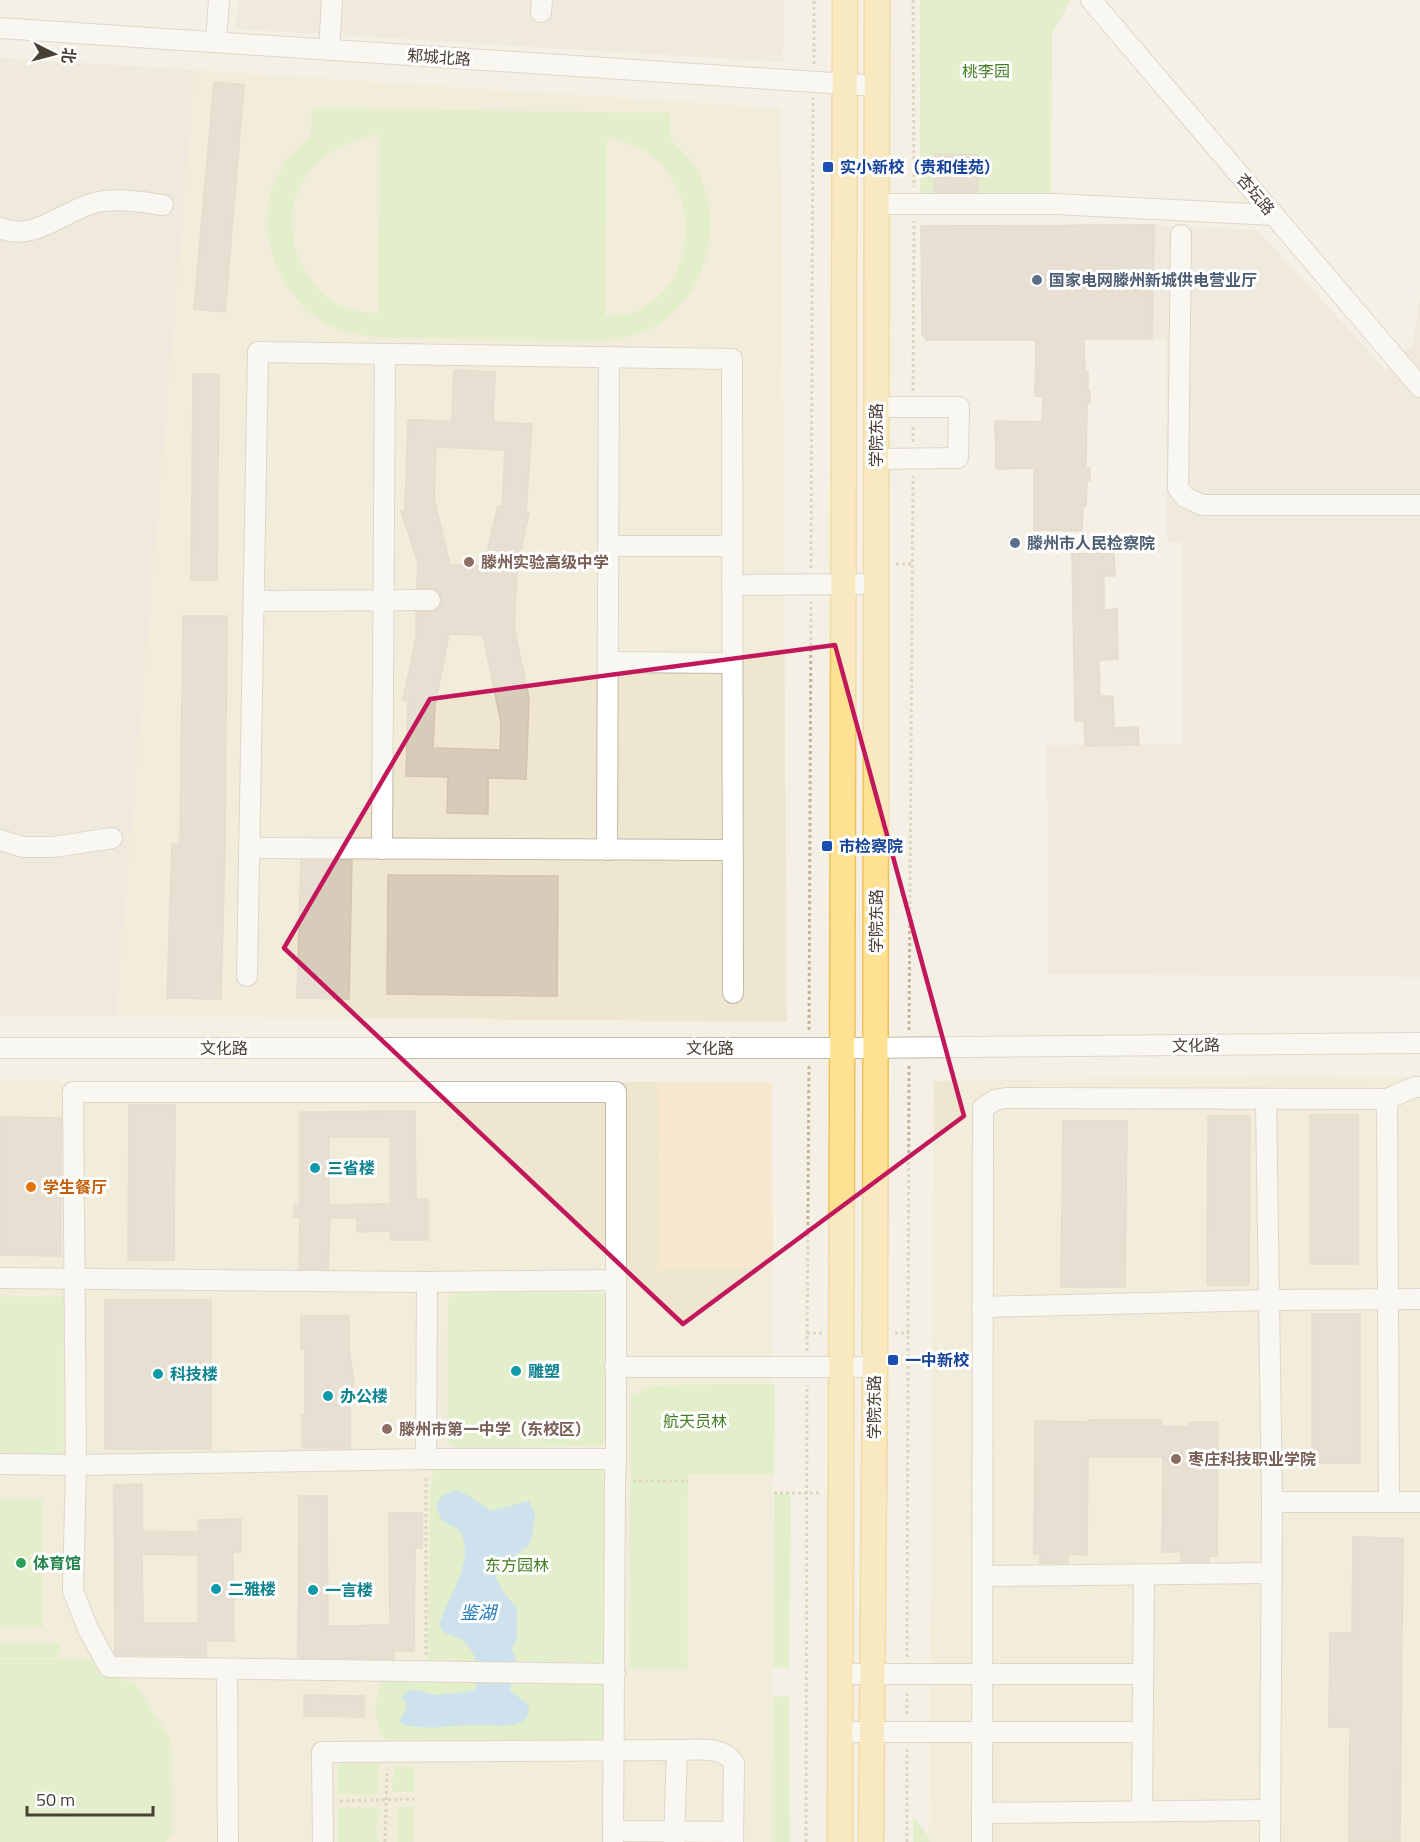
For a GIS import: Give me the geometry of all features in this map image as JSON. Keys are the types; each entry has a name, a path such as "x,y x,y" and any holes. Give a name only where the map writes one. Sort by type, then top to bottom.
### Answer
{"main road":[{"name":"学院东路","path":"840,1842 845,0"},
{"name":"学院东路","path":"871,1842 876,1048 877,0"}],"street":[{"path":"216,42 219,0"},
{"path":"329,50 332,0"},
{"name":"杏坛路","path":"1091,0 1420,387"},
{"name":"邾城北路","path":"0,28 877,86"},
{"path":"0,228 26,231 52,222 94,202 119,199 163,205"},
{"path":"877,204 1056,204 1274,215"},
{"path":"1181,236 1178,488 1185,497 1202,505 1420,505"},
{"path":"247,976 258,352 732,359 733,993"},
{"path":"382,849 385,600 384,354"},
{"path":"607,850 609,357"},
{"path":"876,407 959,407 958,459 876,459"},
{"path":"608,546 732,546"},
{"path":"732,585 876,584"},
{"path":"254,601 430,600"},
{"path":"608,662 732,663"},
{"path":"0,840 23,847 54,848 112,838"},
{"path":"249,848 732,850"},
{"name":"文化路","path":"0,1048 909,1048 1420,1043"},
{"path":"982,1842 982,1108 995,1100 1006,1098 1387,1099 1420,1087"},
{"path":"323,1842 322,1752 614,1751 677,1750 723,1751 734,1763 733,1837 613,1837 614,1751 615,1674 615,1481 616,1459 616,1092 73,1092 76,1465 74,1591 88,1629 109,1667 470,1674 615,1674"},
{"path":"1266,1099 1272,1502 1270,1842"},
{"path":"1387,1099 1389,1502"},
{"path":"0,1278 427,1282 615,1280"},
{"path":"426,1459 427,1282"},
{"path":"982,1307 1420,1299"},
{"path":"615,1368 874,1367"},
{"path":"0,1464 616,1459"},
{"path":"1272,1502 1420,1502"},
{"path":"982,1576 1270,1573"},
{"path":"1142,1811 1144,1575"},
{"path":"227,1669 228,1842"},
{"path":"840,1674 1143,1674"},
{"path":"840,1732 1142,1732"},
{"path":"674,1837 677,1750"},
{"path":"982,1813 1270,1810"}],"path":[{"path":"806,1842 814,0"},
{"path":"906,1842 913,0"},
{"path":"426,1459 426,1672"},
{"path":"615,1481 688,1481"},
{"path":"774,1493 841,1493"},
{"path":"386,1842 387,1752"},
{"path":"322,1801 414,1799"}],"highlighted area":[{"path":"835,645 964,1116 683,1324 284,948 430,699"}],"shaded area":[{"path":"238,0 784,0 783,62 236,29"},
{"path":"0,58 195,70 116,1016 0,1016"},
{"name":"滕州实验高级中学","path":"195,70 781,108 787,1022 116,1016"},
{"path":"1154,225 1258,230 1386,370 1413,344 1420,297 1420,977 1048,974 1047,745 1183,744 1182,542 1167,542 1166,339 1152,339"},
{"name":"枣庄科技职业学院","path":"1276,1076 1420,1077 1420,1842 929,1842 934,1081"},
{"name":"滕州市第一中学（东校区）","path":"0,1081 658,1082 659,1269 773,1268 772,1842 0,1842"},
{"path":"658,1082 772,1082 773,1268 659,1269"}],"green space":[{"name":"桃李园","path":"920,0 1071,0 1052,34 1051,197 920,197"},
{"path":"312,108 670,113 670,139 697,170 705,190 710,211 707,254 690,293 676,310 653,328 630,336 598,341 375,337 337,330 307,311 286,286 273,258 267,227 270,191 286,160 311,135","holes":["380,134 378,314 346,308 329,298 315,285 296,251 293,212 297,193 313,167 339,148","607,137 642,150 660,163 672,178 680,196 685,215 686,234 683,253 676,272 666,288 639,310 605,317"]},
{"path":"455,1293 604,1293 610,1298 608,1437 600,1445 461,1450 447,1441 448,1299"},
{"path":"0,1297 64,1297 63,1455 0,1454"},
{"name":"航天员林","path":"775,1384 774,1474 688,1474 687,1669 629,1668 631,1396 652,1386"},
{"name":"东方园林","path":"603,1467 606,1662 428,1661 430,1490 434,1468"},
{"path":"774,1493 791,1494 789,1668 773,1667"},
{"name":"体育馆","path":"42,1499 43,1627 0,1628 0,1500"},
{"path":"59,1643 60,1658 0,1658 0,1644"},
{"path":"92,1659 99,1674 118,1674 119,1681 133,1681 171,1740 173,1833 166,1842 0,1842 0,1660"},
{"path":"383,1682 604,1683 605,1736 586,1745 386,1746 377,1721 375,1707"},
{"path":"773,1696 789,1697 790,1842 772,1842"},
{"path":"379,1761 379,1794 337,1794 338,1766 341,1762"},
{"path":"395,1767 414,1767 414,1792 392,1792"},
{"path":"414,1806 413,1842 397,1842 397,1807"},
{"path":"380,1807 376,1832 379,1842 338,1842 338,1808"},
{"path":"913,1816 929,1837 929,1842 913,1842"}],"water":[{"name":"鉴湖","path":"455,1490 466,1494 491,1511 529,1501 535,1514 529,1545 500,1564 496,1577 502,1590 517,1608 517,1640 512,1648 516,1660 510,1691 529,1705 528,1716 515,1724 427,1728 399,1723 407,1707 401,1697 405,1693 414,1690 437,1695 466,1692 475,1689 477,1683 476,1660 469,1647 439,1626 463,1567 465,1555 460,1532 441,1519 436,1506 442,1496"}],"building":[{"path":"214,82 244,85 225,312 194,309"},
{"path":"934,154 978,155 978,192 934,192"},
{"name":"国家电网滕州新城供电营业厅","path":"1154,225 1152,339 1084,339 1085,372 1088,372 1088,390 1090,391 1090,403 1087,403 1086,468 1090,468 1090,481 1087,481 1086,506 1083,506 1082,531 1034,530 1034,468 996,469 995,421 1042,422 1043,397 1035,396 1036,340 926,340 922,334 921,226"},
{"path":"454,370 495,372 493,422 532,424 526,512 529,513 517,569 514,627 529,698 526,779 488,778 488,814 447,813 448,777 406,776 408,701 403,700 416,637 416,612 436,611 442,601 440,593 435,589 417,588 418,563 401,511 405,510 408,420 452,421","holes":["436,447 505,450 502,507 498,506 484,565 450,565 434,498","449,634 483,635 501,723 500,750 433,748 435,706"]},
{"path":"193,374 219,374 217,580 191,580"},
{"path":"1114,553 1115,576 1104,576 1104,610 1117,609 1118,659 1099,660 1100,696 1113,696 1114,728 1138,727 1139,745 1085,746 1084,721 1075,721 1072,554"},
{"path":"183,616 227,616 221,999 167,998 172,844 180,844"},
{"path":"301,860 352,860 349,999 297,998"},
{"path":"388,875 558,876 557,996 387,994"},
{"path":"129,1105 175,1105 174,1260 128,1260"},
{"name":"三省楼","path":"415,1111 416,1199 428,1199 428,1240 390,1240 391,1231 357,1232 357,1218 330,1218 328,1269 299,1269 300,1217 294,1217 294,1205 300,1205 300,1112","holes":["329,1137 390,1137 390,1204 329,1205"]},
{"path":"1310,1115 1358,1115 1358,1264 1310,1264"},
{"path":"1208,1116 1250,1116 1249,1285 1207,1285"},
{"name":"学生餐厅","path":"0,1117 61,1118 61,1256 0,1255"},
{"path":"1063,1121 1127,1121 1125,1287 1061,1287"},
{"name":"科技楼","path":"105,1300 211,1300 211,1449 105,1449"},
{"path":"1312,1314 1360,1314 1360,1463 1312,1463"},
{"name":"办公楼","path":"301,1316 349,1316 349,1351 354,1381 350,1403 350,1448 302,1448 302,1415 305,1415 305,1349 301,1349"},
{"path":"1088,1420 1161,1420 1161,1426 1189,1427 1189,1422 1218,1422 1217,1556 1209,1556 1209,1562 1181,1562 1181,1552 1162,1552 1163,1457 1088,1457 1087,1555 1068,1554 1068,1563 1040,1563 1040,1554 1034,1554 1035,1421 1088,1422"},
{"name":"二雅楼","path":"142,1484 142,1531 198,1532 198,1520 241,1519 241,1552 233,1552 234,1641 206,1641 206,1656 116,1655 114,1485","holes":["142,1554 198,1555 198,1623 143,1623"]},
{"name":"一言楼","path":"299,1496 327,1496 328,1626 390,1625 389,1513 422,1513 422,1548 415,1548 414,1651 394,1651 394,1659 298,1658"},
{"path":"1353,1537 1403,1538 1400,1842 1349,1842 1350,1727 1329,1727 1330,1633 1352,1633"},
{"path":"304,1695 364,1696 364,1717 304,1716"}],"place":[{"name":"实小新校（贵和佳苑）","path":"828,167"},
{"name":"国家电网滕州新城供电营业厅","path":"1037,280"},
{"name":"滕州市人民检察院","path":"1015,543"},
{"name":"滕州实验高级中学","path":"469,562"},
{"name":"市检察院","path":"827,846"},
{"name":"三省楼","path":"315,1168"},
{"name":"学生餐厅","path":"31,1187"},
{"name":"一中新校","path":"893,1360"},
{"name":"雕塑","path":"516,1371"},
{"name":"科技楼","path":"158,1374"},
{"name":"办公楼","path":"328,1396"},
{"name":"滕州市第一中学（东校区）","path":"387,1429"},
{"name":"枣庄科技职业学院","path":"1176,1459"},
{"name":"体育馆","path":"21,1563"},
{"name":"二雅楼","path":"216,1589"},
{"name":"一言楼","path":"313,1590"}]}
